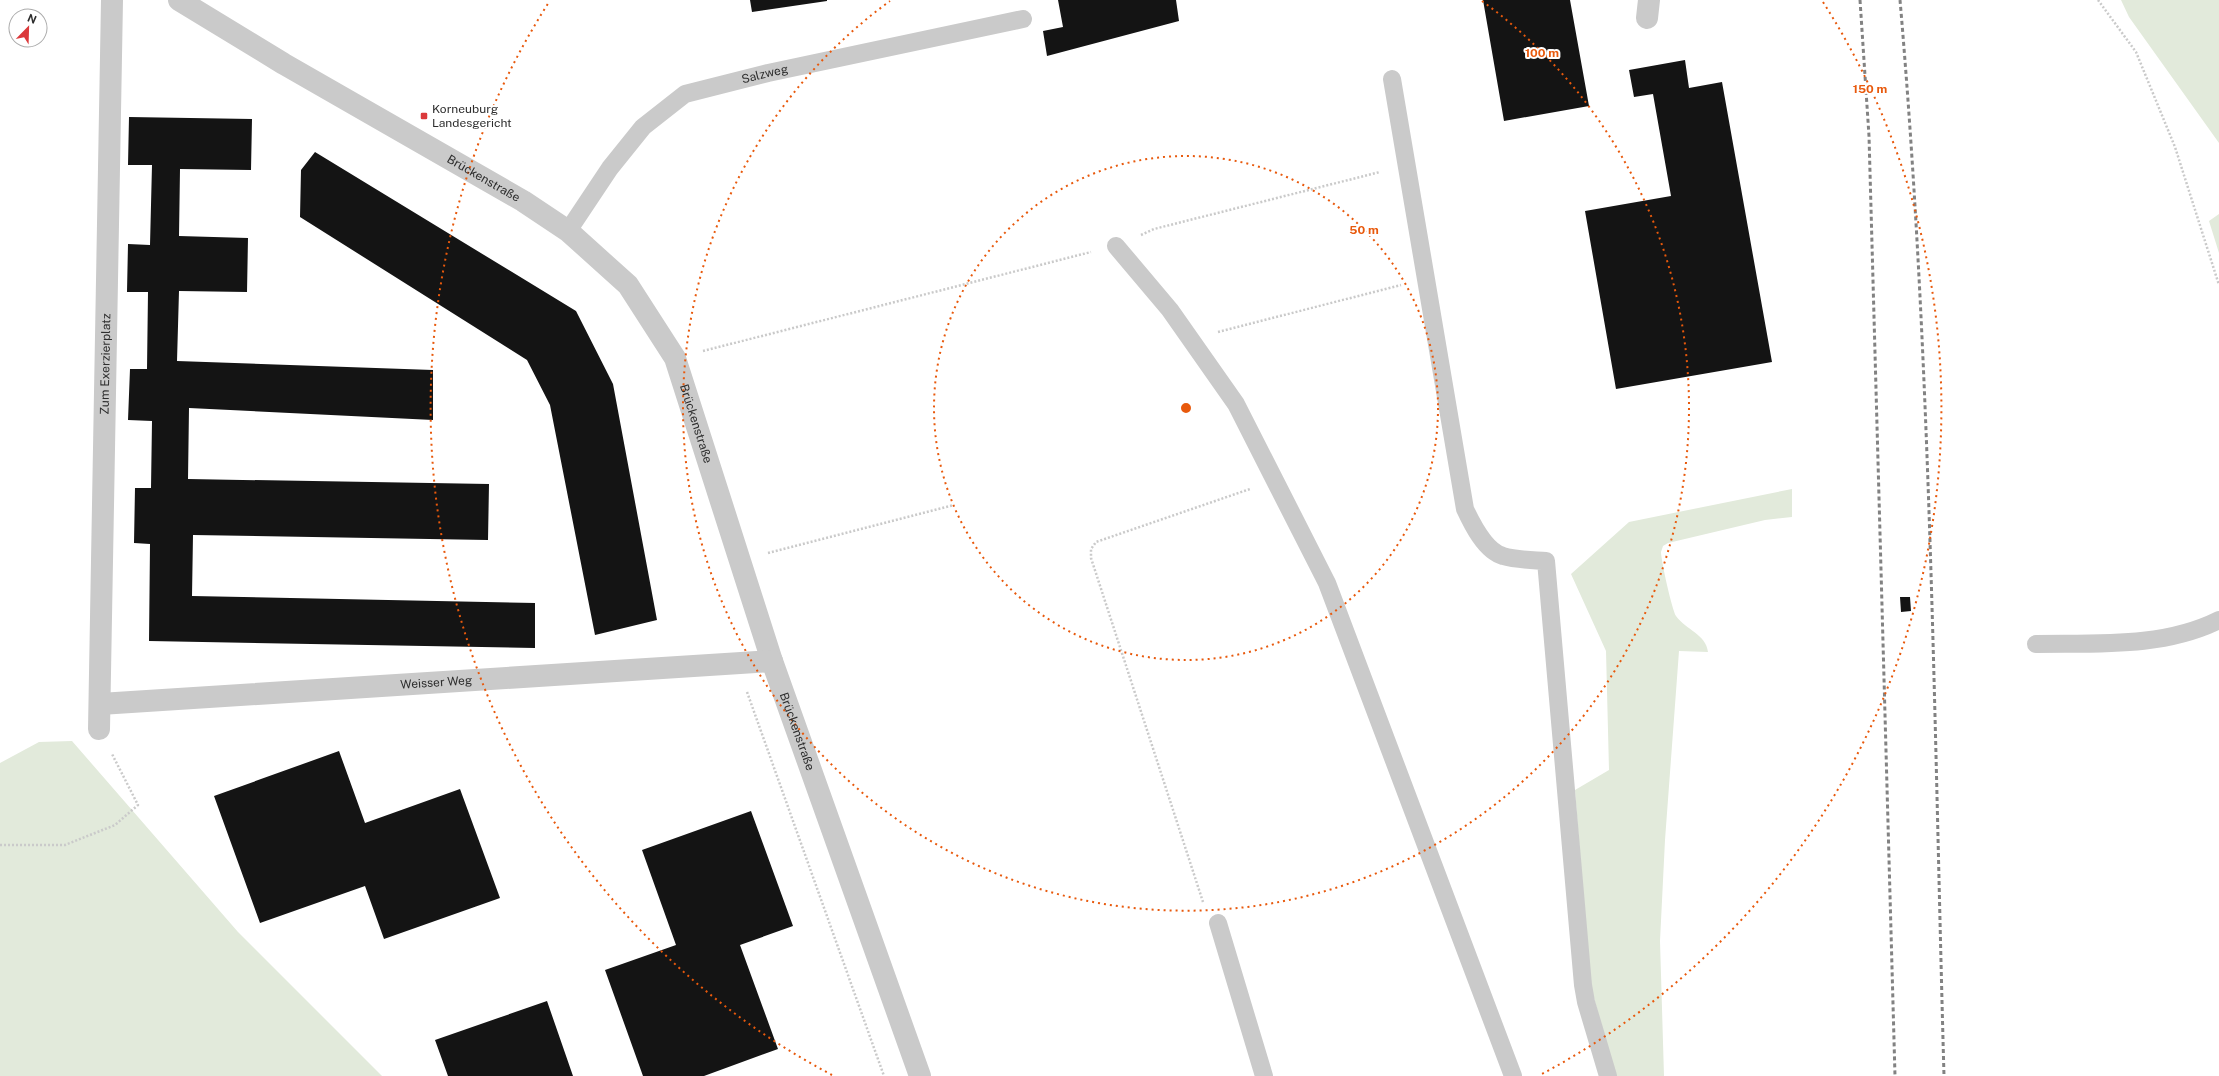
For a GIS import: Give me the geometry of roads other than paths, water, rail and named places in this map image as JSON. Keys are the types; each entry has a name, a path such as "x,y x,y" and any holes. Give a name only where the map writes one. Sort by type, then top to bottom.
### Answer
{"street":[{"name":"Zum Exerzierplatz","path":"99,729 112,0"},
{"name":"Brückenstraße","path":"179,0 284,64 523,201 568,231 628,285 675,358 772,661 920,1076"},
{"name":"Weisser Weg","path":"100,704 772,661"}],"lane":[{"name":"Salzweg","path":"568,231 610,168 643,127 685,94 768,73 1024,19"},
{"path":"1392,79 1465,509 1473,527 1486,544 1501,556 1546,561 1583,985 1586,1002 1608,1076"},
{"path":"1116,246 1170,310 1236,404 1327,583 1513,1076"},
{"path":"2036,644 2148,642 2204,628 2219,620"},
{"path":"1218,923 1264,1076"}],"railway":[{"path":"1860,0 1869,136 1895,1076"},
{"path":"1900,0 1919,269 1925,403 1934,672 1944,1076"}],"place":[{"name":"Korneuburg Landesgericht","path":"424,116"}]}
